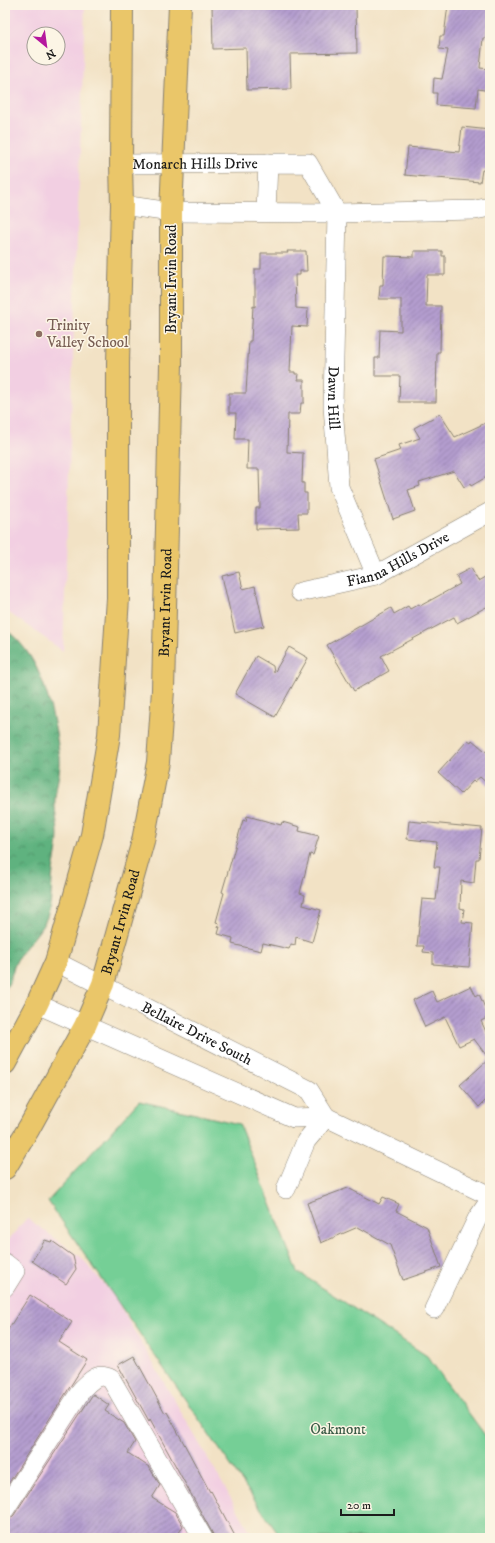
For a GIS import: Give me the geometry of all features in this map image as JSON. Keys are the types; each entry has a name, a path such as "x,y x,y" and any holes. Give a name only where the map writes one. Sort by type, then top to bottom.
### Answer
{"main road":[{"path":"5,1062 37,1004 56,962 92,834 109,735 118,598 118,363 122,205 122,5"},
{"name":"Bryant Irvin Road","path":"5,1168 29,1128 85,1026 103,984 143,841 158,762 163,690 170,396 171,212 180,5"}],"street":[{"name":"Monarch Hills Drive","path":"266,212 268,163"},
{"name":"Monarch Hills Drive","path":"121,164 308,163 337,213"},
{"path":"122,205 171,212 337,213 475,210 490,207"},
{"name":"Dawn Hill","path":"337,213 333,406 339,487 376,574"},
{"name":"Fianna Hills Drive","path":"300,592 376,574 490,512"},
{"name":"Bellaire Drive South","path":"56,962 103,984 309,1090 326,1117"},
{"path":"37,1004 294,1118 326,1117 490,1196"},
{"path":"286,1189 306,1141 326,1117"},
{"path":"434,1309 477,1219 490,1200"},
{"path":"5,1263 15,1271 5,1287"},
{"path":"5,1509 82,1389 95,1377 105,1375 111,1379 202,1538"}],"shaded area":[{"name":"Trinity Valley School","path":"5,5 85,5 63,651 5,610"},
{"path":"27,1218 81,1257 114,1296 254,1538 5,1538 5,1244"}],"green space":[{"path":"5,629 26,650 34,662 40,676 50,704 60,754 60,762 55,804 58,840 52,876 49,911 43,925 24,949 16,962 5,990"},
{"name":"Oakmont","path":"139,1101 239,1124 298,1272 427,1356 490,1442 490,1538 281,1538 48,1201"}],"building":[{"path":"212,5 356,5 357,53 290,54 291,89 247,90 246,48 213,49"},
{"path":"448,5 479,5 479,7 490,8 490,27 487,27 486,38 483,38 480,68 490,69 490,91 478,89 476,108 436,105 437,93 433,93 434,78 442,79 448,50 439,49 440,36 444,36"},
{"path":"462,127 490,130 490,171 482,170 480,182 405,175 408,147 459,152"},
{"path":"287,251 306,251 307,271 300,271 300,275 295,275 296,308 308,309 307,327 292,326 290,372 299,374 298,380 304,380 304,403 301,403 300,414 288,414 287,452 303,453 302,483 304,483 304,493 307,493 307,513 298,513 299,528 256,529 256,508 260,508 259,469 247,469 248,439 235,439 236,413 229,413 229,393 246,393 249,341 251,341 253,306 255,307 255,269 261,269 261,253 288,253"},
{"path":"414,251 442,251 442,256 445,256 445,275 427,275 426,306 441,306 440,352 437,352 436,402 399,402 400,376 375,376 375,358 379,358 380,330 401,331 401,299 379,299 380,285 383,285 384,256 414,257"},
{"path":"440,414 455,437 490,421 490,475 471,486 470,484 464,487 454,471 419,482 420,486 408,490 415,511 393,519 374,459 401,450 399,445 420,438 414,428"},
{"path":"471,568 478,581 490,574 490,605 457,623 454,617 381,656 389,671 354,691 327,645 391,608 394,614 408,606 410,609 419,604 420,606 460,584 456,576"},
{"path":"239,572 243,589 255,586 264,626 235,633 222,576"},
{"path":"289,647 308,658 275,717 235,694 256,656 273,666 274,673"},
{"path":"468,740 471,742 472,740 490,755 490,786 480,777 474,782 473,781 461,794 438,773"},
{"path":"247,816 281,825 282,822 300,827 299,831 319,836 313,855 310,854 300,893 305,895 303,905 321,910 312,942 296,937 295,945 291,944 289,949 263,943 261,951 232,944 233,938 218,934 220,927 218,927 219,923 216,922 224,893 222,892 243,820 246,821"},
{"path":"409,821 482,828 479,859 476,859 474,883 461,881 460,908 464,909 462,922 473,923 469,967 433,964 433,953 423,952 424,946 417,946 422,899 436,900 440,867 434,867 437,842 407,839"},
{"path":"471,986 476,996 479,994 489,1017 481,1021 490,1040 490,1096 479,1107 460,1085 489,1059 474,1039 459,1046 445,1017 425,1027 413,1000 432,991 437,1002"},
{"path":"348,1188 379,1204 383,1197 399,1204 396,1211 427,1227 441,1267 403,1280 390,1245 358,1227 321,1243 307,1203"},
{"path":"45,1240 52,1241 73,1256 76,1269 66,1284 32,1261"},
{"path":"30,1295 72,1322 59,1342 87,1360 5,1489 5,1334"},
{"path":"134,1356 165,1413 167,1412 236,1538 215,1538 150,1419 149,1421 118,1365"},
{"path":"93,1394 109,1405 105,1411 124,1423 135,1442 128,1453 149,1467 160,1485 152,1498 175,1512 183,1526 176,1538 5,1538 5,1520 10,1519 14,1515"}],"place":[{"name":"Trinity Valley School","path":"39,334"}]}
